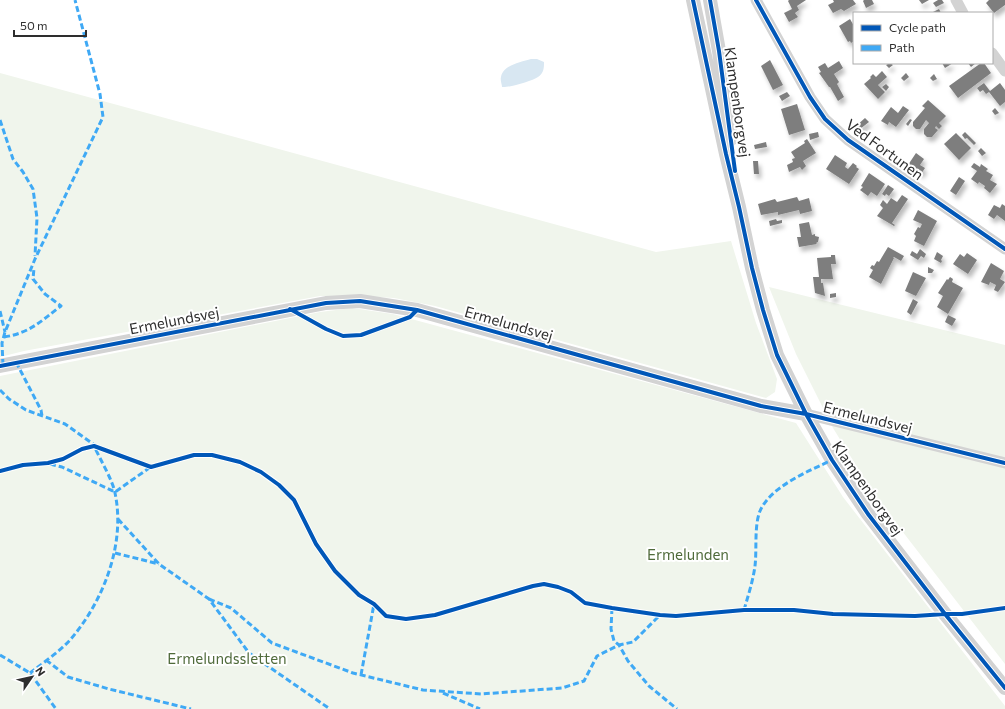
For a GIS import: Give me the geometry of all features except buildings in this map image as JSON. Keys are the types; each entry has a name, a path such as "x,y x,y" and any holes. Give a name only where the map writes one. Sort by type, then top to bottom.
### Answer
{"street":[{"name":"Klampenborgvej","path":"693,0 754,275 777,355 806,414 832,460 868,514 945,614 1005,688"},
{"name":"Klampenborgvej","path":"710,0 719,51 740,207"},
{"name":"Ved Fortunen","path":"756,0 810,97 825,119 848,140 1005,249"},
{"path":"956,0 962,12"},
{"path":"993,55 1005,71"},
{"name":"Ermelundsvej","path":"0,366 319,304 343,301 360,301 417,310 761,406 806,414 1005,463"}],"green space":[{"path":"0,73 656,252 731,241 756,323 777,379 775,392 766,398 435,306 394,298 359,296 320,296 24,351 0,357"},
{"path":"769,287 1005,345 1005,664 875,496 833,428 796,354"},
{"name":"Ermelunden","path":"352,308 393,314 796,423 843,497 1005,706 1005,709 0,709 0,376 320,312"}],"shaded area":[{"path":"531,59 537,59 544,62 543,70 540,75 535,79 520,84 502,87 501,78 502,73 505,70 513,65"}],"marked path":[{"path":"3,365 2,343 5,332 35,259 103,117 100,94 75,0"},
{"path":"0,120 13,159 33,189 37,218 35,256"},
{"path":"4,337 21,333 41,321 61,306 45,294 33,279 34,268"},
{"path":"0,311 5,332"},
{"path":"16,362 41,410 42,416"},
{"path":"0,390 9,399 26,410 65,424 96,446"},
{"path":"30,673 66,644 82,625 102,590 109,571 114,552 118,512 114,488 94,446"},
{"path":"744,610 756,559 758,517 765,502 792,480 832,460"},
{"path":"50,464 62,467 115,492 152,466"},
{"path":"118,519 159,564 209,599 249,653 330,709"},
{"path":"115,553 159,564"},
{"path":"209,599 231,608 272,643 353,673 423,690 481,694 562,688 584,681 597,656 619,645 633,642 660,615"},
{"path":"361,675 374,604"},
{"path":"612,608 611,629 614,641 619,645 628,661 649,686 677,709"},
{"path":"0,655 30,673 56,709"},
{"path":"46,660 68,677 109,689 191,709"},
{"path":"443,693 480,709"}],"cycle path":[{"path":"693,0 752,268 777,355 806,414 832,460 868,514 945,614 1005,688"},
{"path":"710,0 719,51 735,171"},
{"path":"756,0 810,97 825,119 848,140 1005,249"},
{"path":"0,366 326,303 360,301 417,310 761,406 806,414 1005,463"},
{"path":"290,309 326,329 343,336 361,335 410,317 417,310"},
{"path":"0,471 23,465 48,463 63,459 82,449 94,446 151,467 194,455 212,455 240,462 261,472 279,485 294,500 316,544 335,571 359,595 374,604 386,616 406,619 435,615 544,584 571,592 585,603 660,615 676,616 744,610 794,610 833,614 915,616 962,614 1005,608"}],"park label":[{"name":"Ermelundssletten","path":"227,658"}]}
